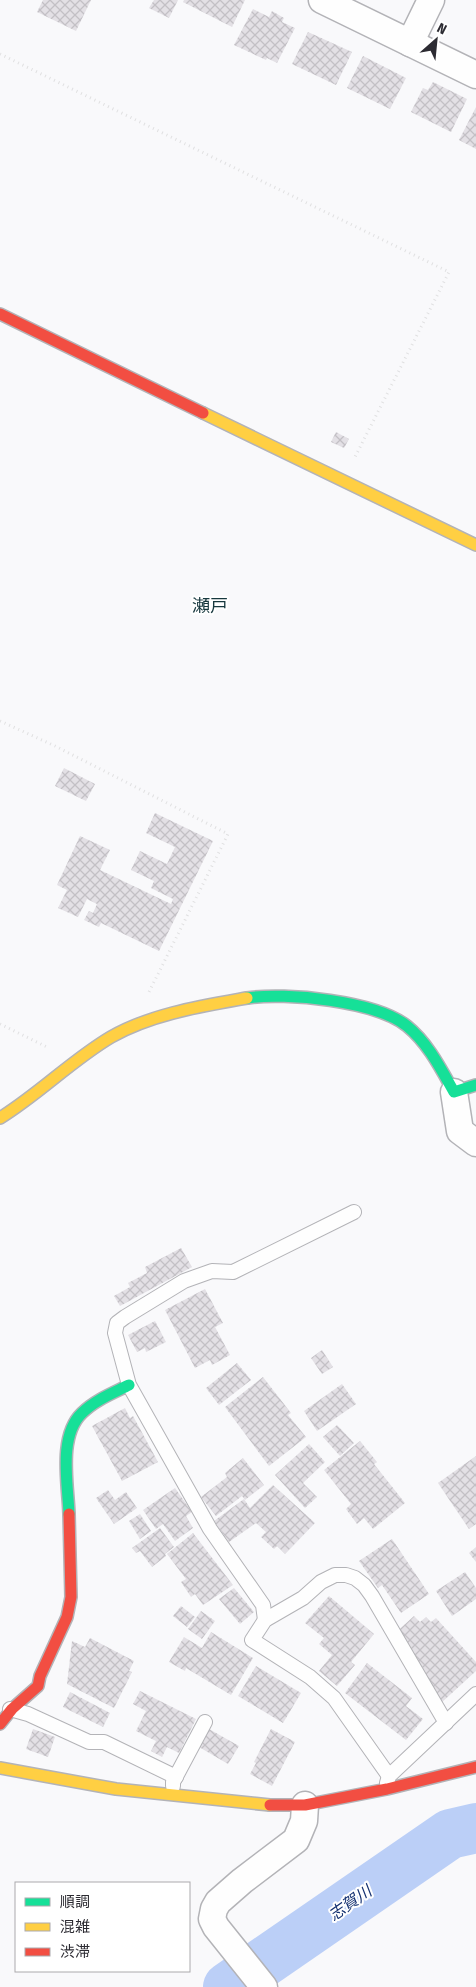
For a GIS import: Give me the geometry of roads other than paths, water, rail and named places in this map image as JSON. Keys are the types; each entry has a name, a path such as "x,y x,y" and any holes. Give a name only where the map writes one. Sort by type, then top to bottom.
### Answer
{"street":[{"path":"322,0 476,75"},
{"path":"410,43 431,0"},
{"path":"0,314 476,545"},
{"path":"0,1118 42,1090 110,1038 139,1023 166,1015 250,997 312,998 373,1010 393,1017 409,1028 438,1064 465,1088 460,1131 476,1144"},
{"path":"0,1724 6,1708 38,1686 40,1676 67,1617 71,1597 68,1443 71,1428 82,1414 97,1402 129,1385"},
{"path":"0,1768 116,1789 275,1806 305,1805 388,1783 476,1767"},
{"path":"264,1987 216,1927 212,1919 214,1909 218,1902 242,1881 296,1840 304,1821 305,1805"}],"lane":[{"path":"265,1620 263,1605 210,1529 129,1385 115,1333 117,1323 184,1281 212,1272 233,1272 354,1212"},
{"path":"446,1723 372,1596 355,1578 346,1574 335,1575 321,1582 303,1598 265,1620 252,1640 310,1677 334,1698 388,1783 476,1694"},
{"path":"6,1708 28,1714 89,1742 104,1742 176,1777"},
{"path":"172,1795 173,1782 205,1722"}],"waterway":[{"name":"志賀川","path":"228,1987 450,1834 476,1828"}],"district":[{"name":"瀬戸","path":"210,606"}]}
